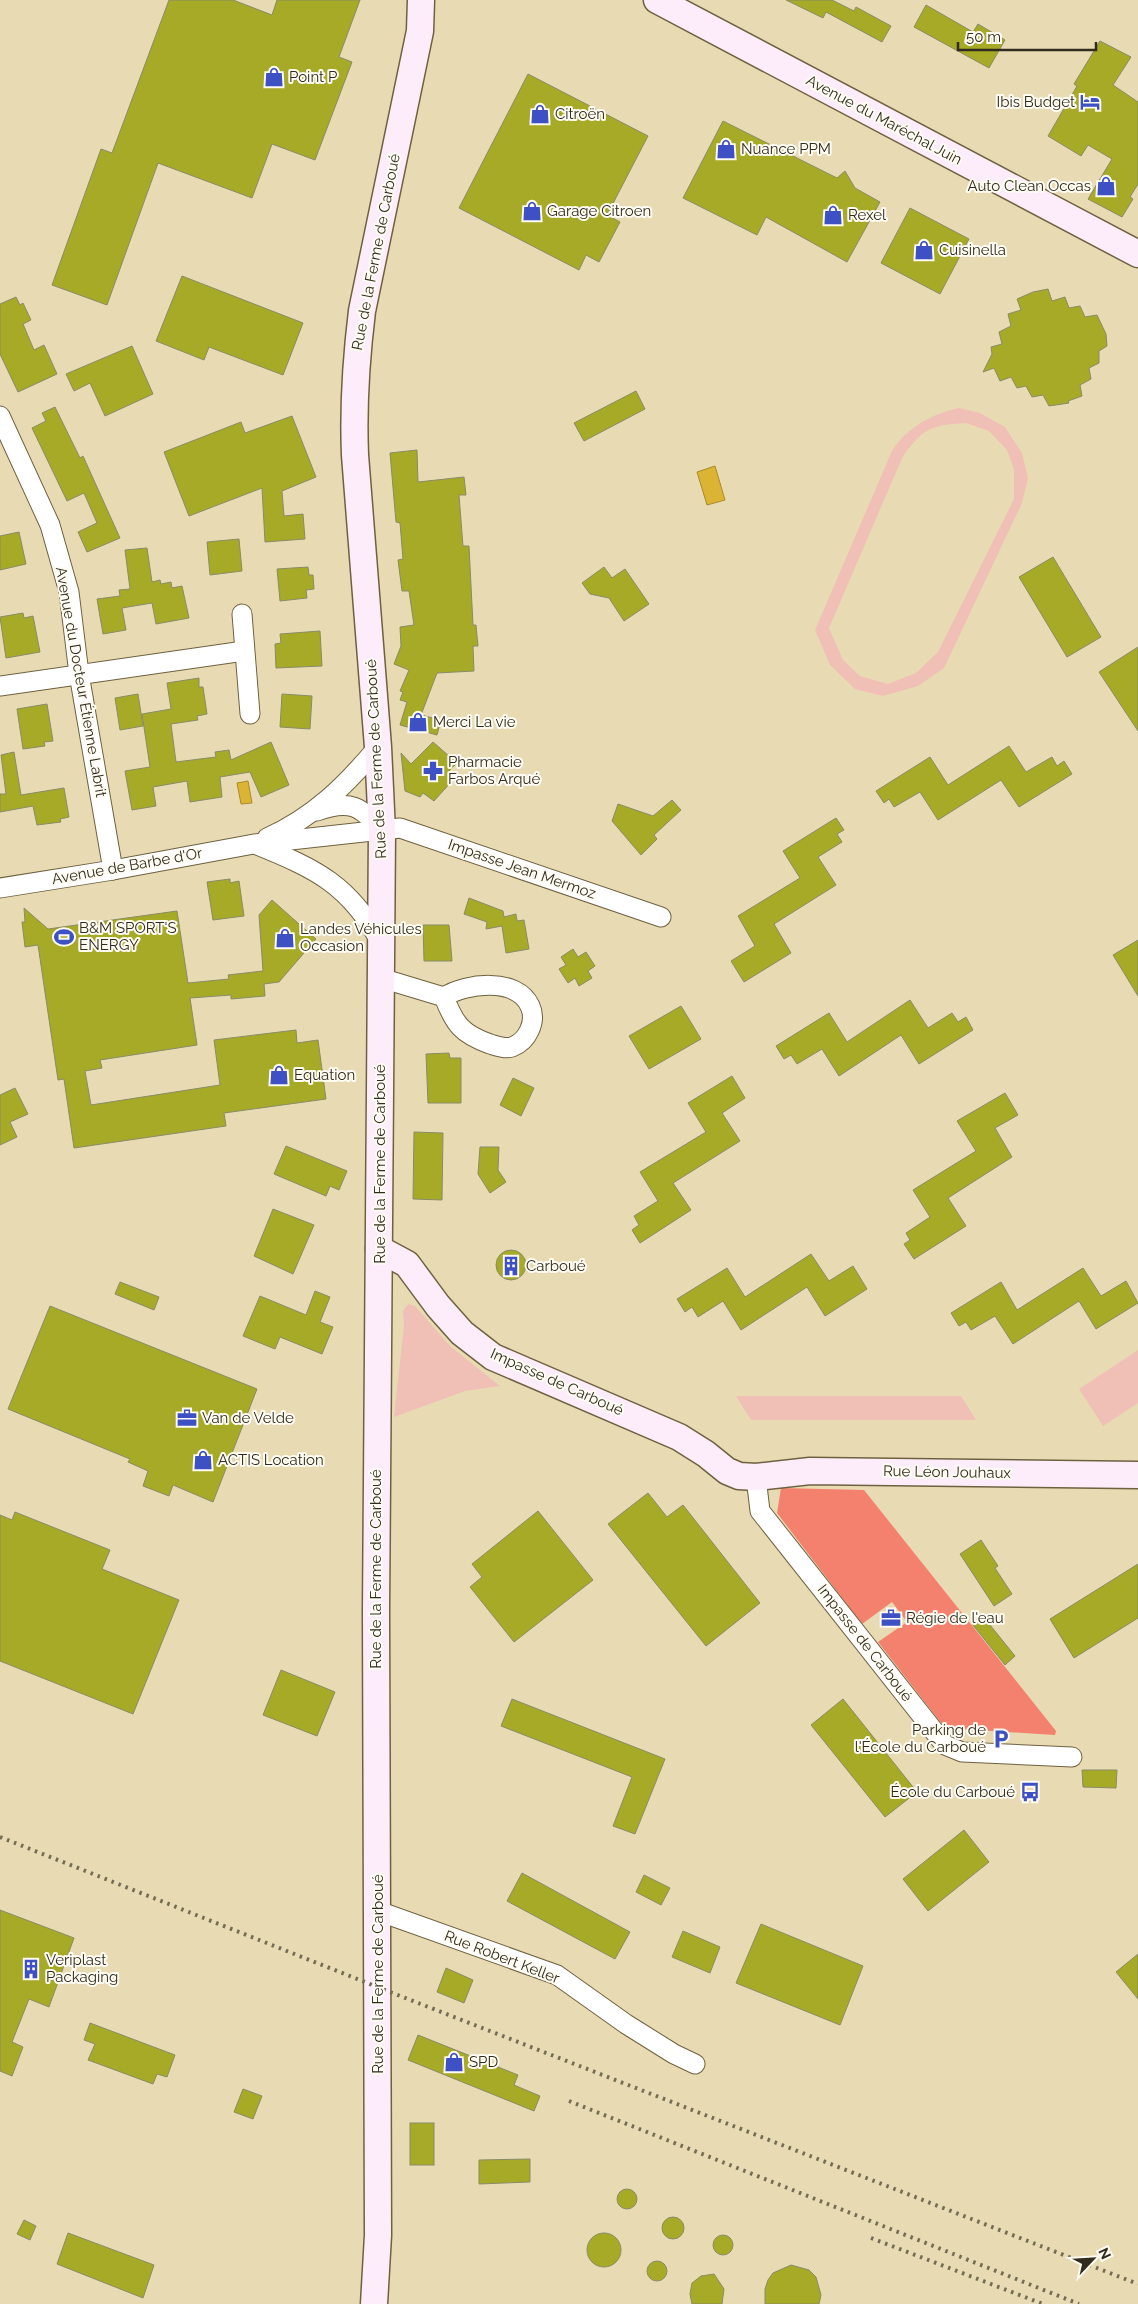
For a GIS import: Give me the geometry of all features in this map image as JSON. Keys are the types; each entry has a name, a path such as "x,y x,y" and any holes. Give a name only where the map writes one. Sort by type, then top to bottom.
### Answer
{"street":[{"name":"Rue de la Ferme de Carboué","path":"374,2304 378,2235 376,1611 382,831 378,747 357,492 354,407 357,352 362,311 420,30 421,0"},
{"name":"Rue de la Ferme de Carboué","path":"420,30 432,0"},
{"name":"Avenue du Maréchal Juin","path":"657,0 1138,254"},
{"name":"Avenue du Docteur Étienne Labrit","path":"0,416 50,525 68,592 79,674 114,870"},
{"path":"242,614 250,714"},
{"path":"0,686 244,651"},
{"name":"Avenue de Barbe d'Or","path":"254,844 284,830 337,794 378,747"},
{"name":"Avenue de Barbe d'Or","path":"308,814 325,808 349,806 366,812 382,831"},
{"name":"Impasse Jean Mermoz","path":"382,831 400,828 409,830 661,917"},
{"name":"Avenue de Barbe d'Or","path":"0,888 114,870 254,844 382,831"},
{"path":"254,844 298,862 330,881 361,910 381,944"},
{"path":"381,978 444,998"},
{"path":"470,986 501,986 518,994 530,1004 533,1017 530,1030 522,1041 512,1047 499,1047 473,1038 459,1028 452,1018 444,998 454,990 470,986"},
{"name":"Impasse de Carboué","path":"379,1249 407,1264 462,1333 494,1357 679,1437 706,1454 727,1471 945,1744 962,1752 1072,1757"},
{"path":"379,1284 405,1284 427,1290"},
{"name":"Impasse de Carboué","path":"727,1471 739,1476 756,1476"},
{"name":"Rue Léon Jouhaux","path":"756,1476 810,1471 1138,1475"},
{"path":"756,1476 760,1511"},
{"name":"Rue Robert Keller","path":"378,1911 557,1975 626,2024 674,2054 695,2064"}],"shaded area":[{"path":"959,408 980,413 1005,427 1022,453 1028,478 1022,503 944,668 918,686 883,696 855,689 830,665 815,630 892,451 913,428 930,418","holes":["966,423 989,431 1007,450 1014,469 1014,499 938,652 916,673 888,684 860,676 843,660 829,628 903,456 917,439 936,427"]},
{"path":"715,466 725,500 707,505 697,472"},
{"path":"248,781 252,803 241,804 237,783"},
{"path":"408,1304 415,1306 450,1346 500,1386 465,1391 394,1417 404,1325 403,1311"},
{"path":"1138,1350 1138,1403 1103,1426 1079,1389"},
{"path":"736,1396 961,1396 976,1420 751,1420"},
{"path":"781,1488 864,1490 1056,1731 1055,1735 945,1728 878,1642 907,1622 892,1602 862,1624 777,1513"}],"building":[{"path":"169,0 233,0 272,15 277,0 360,0 339,57 352,62 315,160 272,144 252,198 158,163 107,305 52,285 101,149 112,153"},
{"path":"786,0 832,0 854,11 856,7 891,26 882,42 826,12 823,18"},
{"path":"926,5 973,32 978,24 1005,40 989,68 914,27"},
{"path":"1100,41 1131,57 1113,85 1138,102 1138,184 1130,197 1133,199 1122,217 1088,199 1112,159 1088,145 1081,156 1048,136 1077,86 1074,84"},
{"path":"528,74 648,136 607,215 620,222 599,262 586,255 579,270 459,208"},
{"path":"723,121 837,178 845,171 855,188 880,202 847,262 766,217 757,235 683,198"},
{"path":"910,208 969,239 940,294 881,263"},
{"path":"182,276 303,323 283,375 209,347 204,360 156,341"},
{"path":"1048,289 1052,301 1065,297 1069,308 1080,306 1085,317 1097,315 1106,334 1107,346 1099,351 1099,363 1089,368 1091,379 1080,385 1082,396 1068,401 1069,403 1049,406 1043,395 1032,397 1026,386 1017,388 1011,377 1000,381 994,368 983,372 992,354 991,347 1002,344 999,332 1011,326 1008,314 1021,310 1017,299 1033,292"},
{"path":"16,297 20,305 23,303 31,320 23,324 34,350 44,345 57,374 18,392 0,354 0,304"},
{"path":"132,346 153,394 105,416 90,383 74,391 66,374"},
{"path":"636,391 645,409 584,441 574,423"},
{"path":"55,407 80,458 83,456 120,538 87,552 78,532 97,523 84,493 67,501 32,428 46,421 42,413"},
{"path":"292,416 316,477 282,491 284,516 303,514 305,539 265,542 262,488 189,516 164,452 241,422 245,433"},
{"path":"417,450 418,482 464,477 466,495 459,495 463,546 469,546 473,625 476,625 478,646 473,646 474,671 437,673 421,715 441,720 437,735 400,725 407,702 400,700 403,692 400,691 409,670 394,664 401,646 400,627 414,625 409,591 402,591 398,560 403,559 400,523 396,522 390,453"},
{"path":"19,532 26,564 0,570 0,536"},
{"path":"239,539 242,571 210,575 207,542"},
{"path":"147,548 152,582 160,580 161,584 171,582 172,588 182,586 189,618 156,624 152,603 122,608 126,630 103,634 97,599 120,596 119,590 130,589 125,550"},
{"path":"1053,557 1101,637 1067,657 1019,577"},
{"path":"308,567 309,575 313,575 314,589 306,590 307,598 280,601 277,569"},
{"path":"604,567 612,578 625,569 649,604 624,621 609,598 590,594 582,583"},
{"path":"23,613 24,618 33,616 40,652 6,658 0,617"},
{"path":"320,631 322,666 276,668 275,644 281,643 280,634"},
{"path":"1138,647 1138,731 1099,672"},
{"path":"199,678 199,687 203,687 207,714 197,716 198,720 171,724 176,762 216,757 215,752 229,750 231,760 271,742 289,785 261,797 250,772 220,777 222,797 190,802 187,781 153,787 156,806 132,810 125,771 150,767 142,714 171,709 167,683"},
{"path":"138,694 143,726 120,730 115,698"},
{"path":"282,694 312,696 310,729 280,727"},
{"path":"47,704 53,741 44,742 45,746 23,749 17,709"},
{"path":"433,742 457,763 448,772 452,781 434,801 423,793 420,797 405,791 401,753 411,764"},
{"path":"1009,746 1026,772 1052,757 1057,766 1064,761 1072,774 1019,807 1001,780 938,820 920,792 894,807 889,799 884,803 876,791 930,757 948,785"},
{"path":"14,752 21,795 64,788 69,817 60,819 61,822 37,825 33,806 0,812 0,794 6,794 1,755"},
{"path":"672,800 681,810 654,835 657,839 641,855 612,821 618,804 653,816"},
{"path":"836,818 844,830 837,834 842,842 818,857 836,885 774,924 791,953 744,982 731,961 755,946 738,916 800,878 783,851"},
{"path":"230,879 230,883 239,881 244,916 213,920 207,882"},
{"path":"469,898 503,911 504,917 516,914 517,921 524,920 529,949 506,953 502,926 486,929 487,922 464,914"},
{"path":"272,900 316,939 279,982 264,984 265,996 231,999 231,995 190,998 197,1045 100,1060 102,1068 85,1071 91,1105 220,1085 214,1040 296,1030 297,1043 318,1040 326,1099 224,1113 226,1126 74,1148 64,1079 58,1080 38,945 25,947 22,922 25,922 24,908 48,929 177,911 188,983 229,979 228,975 263,971 259,915"},
{"path":"423,925 449,925 452,961 424,961"},
{"path":"1138,940 1138,996 1113,955"},
{"path":"573,949 578,957 586,952 595,966 588,971 592,978 579,986 575,978 568,983 559,969 566,965 561,957"},
{"path":"910,1000 928,1028 952,1013 958,1022 966,1017 973,1030 919,1064 901,1035 839,1076 822,1049 797,1064 791,1055 784,1059 776,1046 829,1013 847,1042"},
{"path":"681,1006 701,1039 649,1069 629,1036"},
{"path":"449,1053 450,1058 461,1058 461,1103 428,1103 426,1054"},
{"path":"732,1076 745,1098 722,1113 740,1141 673,1183 691,1210 640,1243 632,1230 639,1225 634,1216 658,1201 640,1172 706,1132 688,1103"},
{"path":"513,1078 534,1088 521,1116 500,1105"},
{"path":"15,1088 28,1114 10,1122 17,1137 0,1145 0,1095"},
{"path":"1005,1093 1018,1115 995,1128 1012,1157 948,1198 966,1226 914,1259 904,1244 910,1240 906,1233 930,1217 913,1190 976,1151 957,1121"},
{"path":"414,1132 443,1133 442,1200 413,1199"},
{"path":"286,1146 347,1171 339,1190 330,1186 326,1196 274,1174"},
{"path":"480,1147 499,1147 498,1170 506,1182 490,1193 478,1174"},
{"path":"273,1209 314,1225 293,1274 254,1256"},
{"name":"Carboué","path":"511,1250 522,1254 526,1265 522,1276 511,1280 500,1276 496,1265 500,1254"},
{"path":"811,1254 829,1281 853,1266 867,1289 825,1316 807,1287 741,1330 723,1301 698,1317 692,1307 685,1312 677,1299 727,1268 745,1297"},
{"path":"1083,1268 1101,1296 1126,1281 1138,1303 1096,1329 1079,1301 1013,1344 995,1316 971,1330 966,1322 959,1326 951,1313 1001,1282 1017,1310"},
{"path":"120,1282 159,1297 154,1310 115,1294"},
{"path":"315,1291 330,1297 320,1322 333,1327 322,1354 280,1337 275,1349 243,1336 260,1296 306,1315"},
{"path":"50,1306 257,1389 213,1502 173,1485 169,1496 143,1486 148,1471 128,1462 130,1459 8,1409"},
{"path":"648,1493 667,1517 683,1505 760,1603 706,1646 608,1524"},
{"path":"538,1511 593,1580 514,1642 470,1587 482,1577 472,1564"},
{"path":"15,1512 110,1550 102,1569 179,1600 133,1714 0,1661 0,1515 12,1520"},
{"path":"981,1540 998,1566 995,1568 1012,1594 994,1606 960,1554"},
{"path":"1138,1564 1138,1618 1074,1658 1050,1619"},
{"path":"982,1615 1015,1656 1005,1665 972,1624"},
{"path":"281,1670 335,1692 317,1736 263,1715"},
{"path":"512,1699 665,1759 635,1834 613,1826 632,1777 501,1726"},
{"path":"843,1699 917,1792 885,1817 811,1725"},
{"path":"1082,1770 1117,1770 1116,1788 1083,1787"},
{"path":"964,1830 989,1862 928,1911 903,1879"},
{"path":"522,1873 630,1932 615,1959 507,1901"},
{"path":"644,1875 670,1888 661,1905 636,1892"},
{"name":"Veriplast Packaging","path":"0,1910 74,1938 49,2007 29,1999 12,2042 23,2047 12,2076 0,2071"},
{"path":"761,1924 863,1966 840,2025 736,1983"},
{"path":"683,1931 720,1947 710,1973 672,1957"},
{"path":"1138,1954 1138,1999 1116,1972"},
{"path":"446,1968 473,1980 464,2003 437,1992"},
{"path":"90,2023 175,2055 167,2077 157,2074 153,2084 88,2060 95,2044 84,2040"},
{"path":"418,2035 518,2075 514,2085 540,2096 534,2111 408,2060"},
{"path":"243,2089 262,2096 253,2119 234,2112"},
{"path":"410,2123 434,2123 434,2165 410,2165"},
{"path":"530,2159 530,2182 479,2184 479,2160"},
{"path":"623,2189 631,2189 637,2195 637,2203 631,2209 623,2209 617,2203 617,2195"},
{"path":"673,2217 683,2224 684,2228 677,2238 673,2239 663,2232 662,2228 669,2218"},
{"path":"24,2220 36,2226 30,2240 17,2234"},
{"path":"68,2233 154,2265 143,2298 57,2264"},
{"path":"604,2233 611,2234 616,2238 620,2243 620,2257 616,2262 611,2266 604,2267 597,2266 592,2262 588,2257 587,2250 588,2243 592,2238 597,2234"},
{"path":"723,2235 730,2238 733,2245 730,2252 723,2255 716,2252 713,2245 716,2238"},
{"path":"657,2261 664,2264 667,2271 664,2278 657,2281 650,2278 647,2271 650,2264"},
{"path":"791,2265 809,2270 816,2277 821,2295 819,2304 765,2304 765,2289 768,2280 773,2273"},
{"path":"714,2274 724,2289 722,2304 692,2304 690,2294 692,2283 701,2276"}],"railway":[{"path":"0,1837 390,1992 1138,2284"},
{"path":"569,2101 1079,2304"},
{"path":"871,2238 1043,2304"}],"place":[{"name":"Point P","path":"274,77"},
{"name":"Ibis Budget","path":"1090,102"},
{"name":"Citroën","path":"540,114"},
{"name":"Nuance PPM","path":"726,149"},
{"name":"Auto Clean Occas","path":"1106,186"},
{"name":"Garage Citroen","path":"532,211"},
{"name":"Rexel","path":"833,215"},
{"name":"Cuisinella","path":"924,250"},
{"name":"Merci La vie","path":"418,722"},
{"name":"Pharmacie Farbos Arqué","path":"433,771"},
{"name":"B&M SPORT'S ENERGY","path":"64,937"},
{"name":"Landes Véhicules Occasion","path":"285,938"},
{"name":"Equation","path":"279,1075"},
{"name":"Carboué","path":"511,1266"},
{"name":"Van de Velde","path":"187,1418"},
{"name":"ACTIS Location","path":"203,1460"},
{"name":"Régie de l'eau","path":"891,1618"},
{"name":"Parking de l'École du Carboué","path":"1001,1739"},
{"name":"École du Carboué","path":"1030,1792"},
{"name":"Veriplast Packaging","path":"31,1969"},
{"name":"SPD","path":"454,2062"}]}
